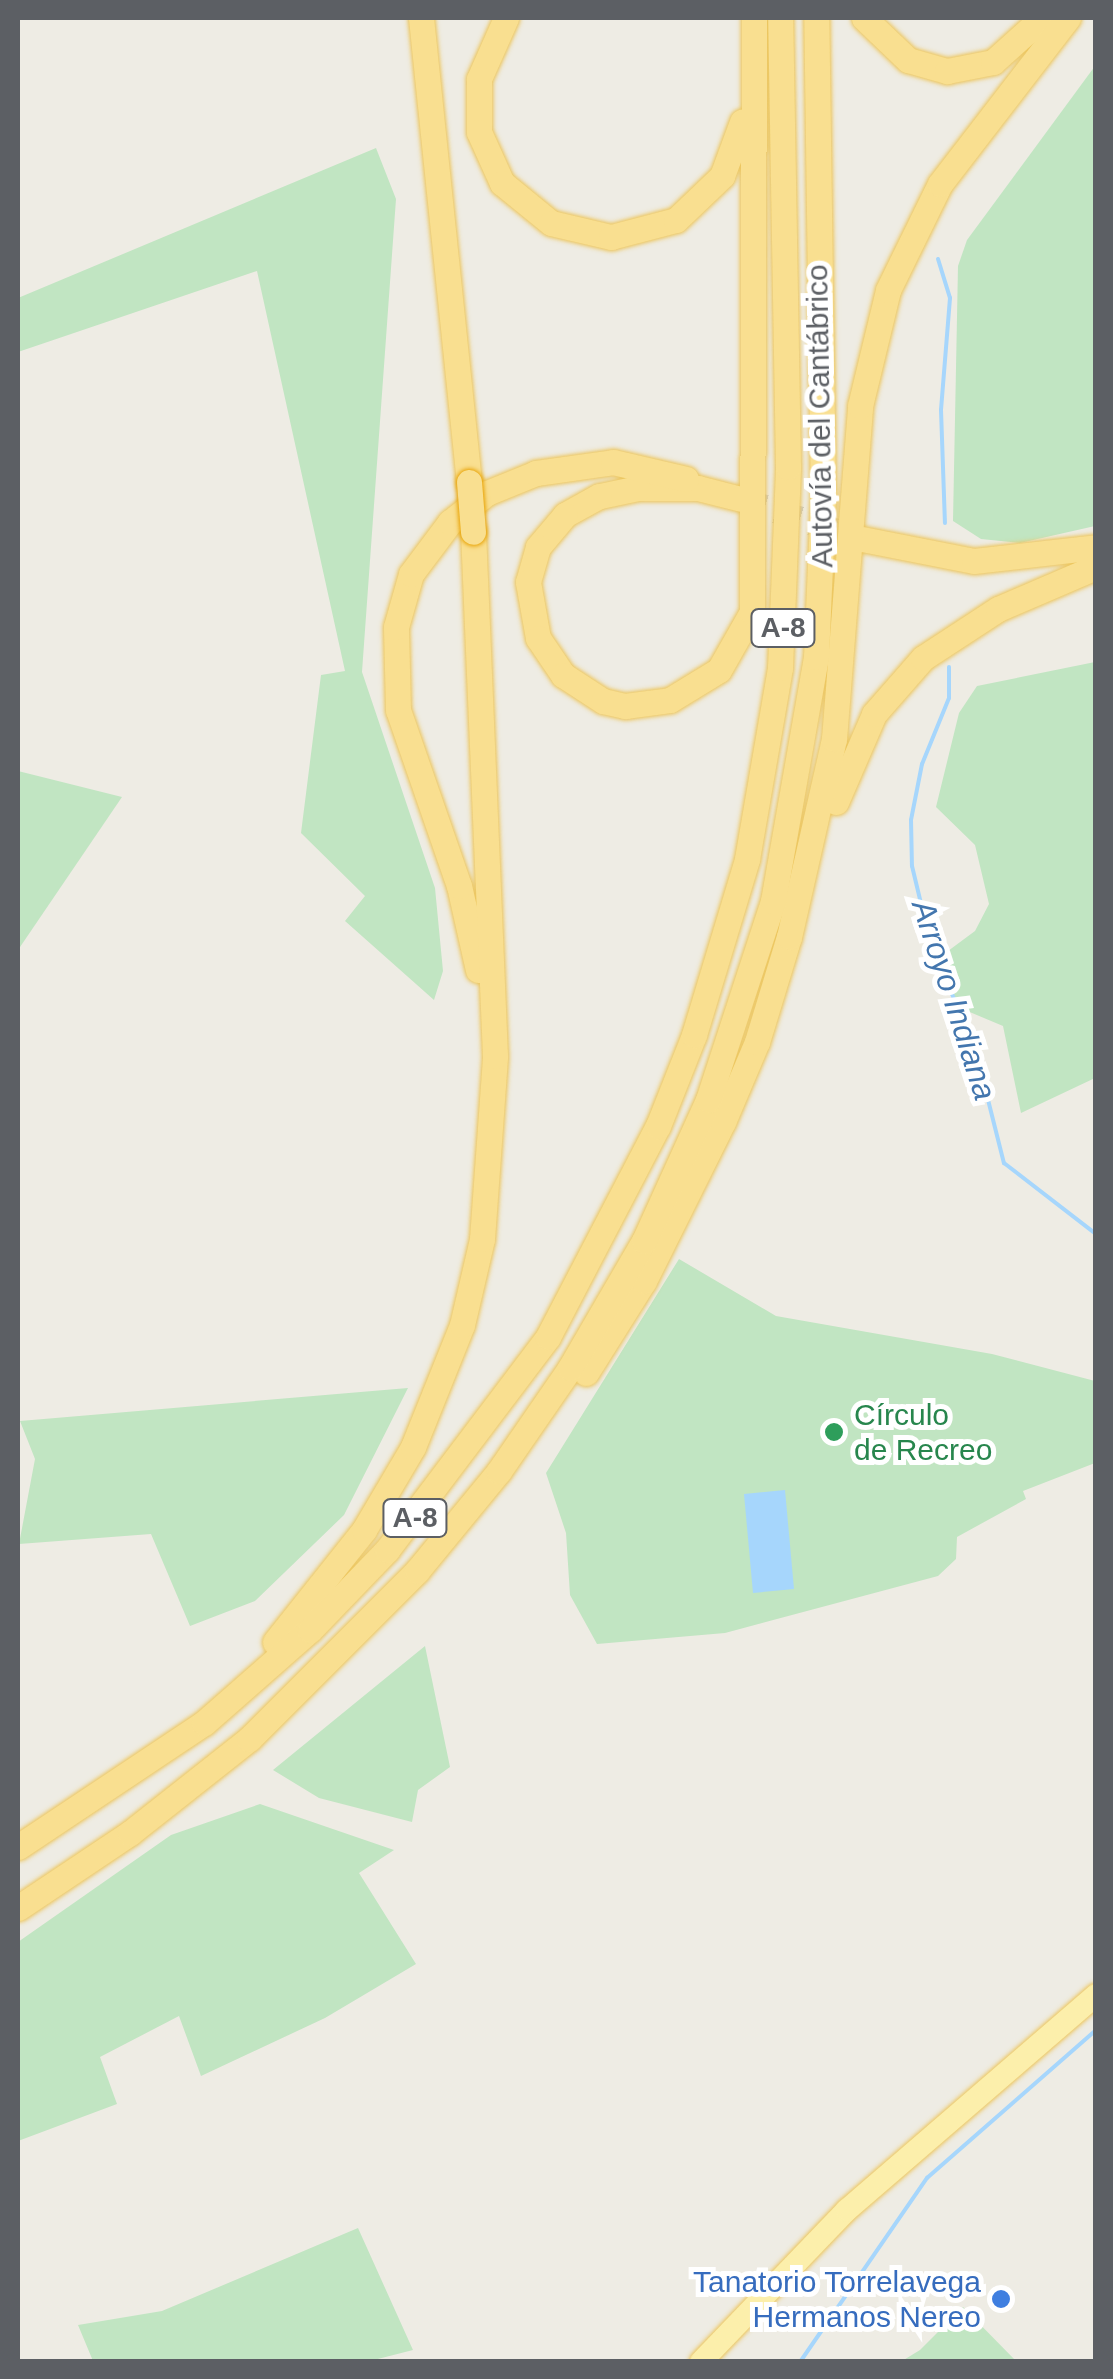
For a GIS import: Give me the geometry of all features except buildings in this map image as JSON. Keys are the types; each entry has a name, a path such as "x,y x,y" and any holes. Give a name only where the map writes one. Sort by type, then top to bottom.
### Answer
{"highway":[{"path":"22,1845 201,1712 326,1583 427,1418 476,1274 490,1105 490,1050 473,532 420,18"},
{"path":"506,18 483,62 476,99 492,168 538,216 579,234 611,237 676,220 722,176 740,130 750,18"},
{"path":"741,498 698,488 638,488 600,496 565,516 538,547 528,582 538,638 563,675 602,701 650,705 689,691 731,657 752,612 750,18"},
{"name":"Autovía del Cantábrico","path":"22,1845 204,1723 363,1576 517,1384 635,1178 694,1035 731,920 763,788 780,668 788,467 780,18"},
{"name":"Autovía del Cantábrico","path":"18,1908 152,1816 372,1635 480,1515 581,1381 673,1204 754,967 788,838 810,704 823,498 816,18"},
{"path":"864,18 908,60 946,71 994,62 1042,18"},
{"path":"767,1016 834,739 860,406 884,302 940,184 1068,18"},
{"path":"490,1050 468,916 398,710 394,647 405,590 422,555 450,522 487,493 547,469 639,466 684,478 698,488"},
{"path":"862,539 974,562 1096,548"},
{"path":"673,1204 788,970 846,773 885,698 959,631 1096,567"}],"main road":[{"path":"701,2362 847,2210 1096,1995"}],"green space":[{"path":"1095,66 1095,526 1020,543 981,539 953,521 958,266 967,240"},
{"path":"376,148 396,199 362,672 435,888 443,971 434,1000 345,921 365,896 301,833 321,675 345,671 257,271 18,352 18,298"},
{"path":"1095,662 1095,1078 1021,1113 1003,1026 953,1005 948,951 975,931 989,904 975,845 936,807 959,713 977,686"},
{"path":"18,771 122,797 18,950"},
{"name":"Círculo de Recreo","path":"679,1259 776,1316 992,1354 1095,1381 1095,1463 1023,1491 1026,1499 957,1537 956,1559 938,1576 725,1633 597,1644 570,1595 566,1533 546,1473"},
{"path":"408,1388 344,1515 255,1601 190,1626 151,1534 19,1544 35,1459 20,1421"},
{"path":"425,1646 450,1767 418,1790 412,1822 319,1798 273,1770"},
{"path":"260,1804 394,1850 359,1873 416,1964 325,2018 201,2076 179,2016 100,2057 117,2104 18,2141 18,1942 171,1835"},
{"path":"358,2228 413,2350 366,2362 93,2361 78,2325 162,2311"},
{"path":"963,2307 1016,2361 902,2361 920,2350"}],"water":[{"path":"785,1490 794,1589 753,1593 744,1494"}],"waterway":[{"name":"Arroyo Indiana","path":"938,259 950,298 941,410 945,523"},
{"name":"Arroyo Indiana","path":"949,667 949,698 922,764 911,820 912,866 932,949 974,1044 1004,1163 1096,1234"},
{"name":"Arroyo Indiana","path":"800,2362 927,2178 1096,2030"}],"tunnel":[{"path":"741,499 862,539"}],"place":[{"name":"Círculo de Recreo","path":"834,1432"},
{"name":"Tanatorio Torrelavega Hermanos Nereo","path":"1001,2299"}]}
